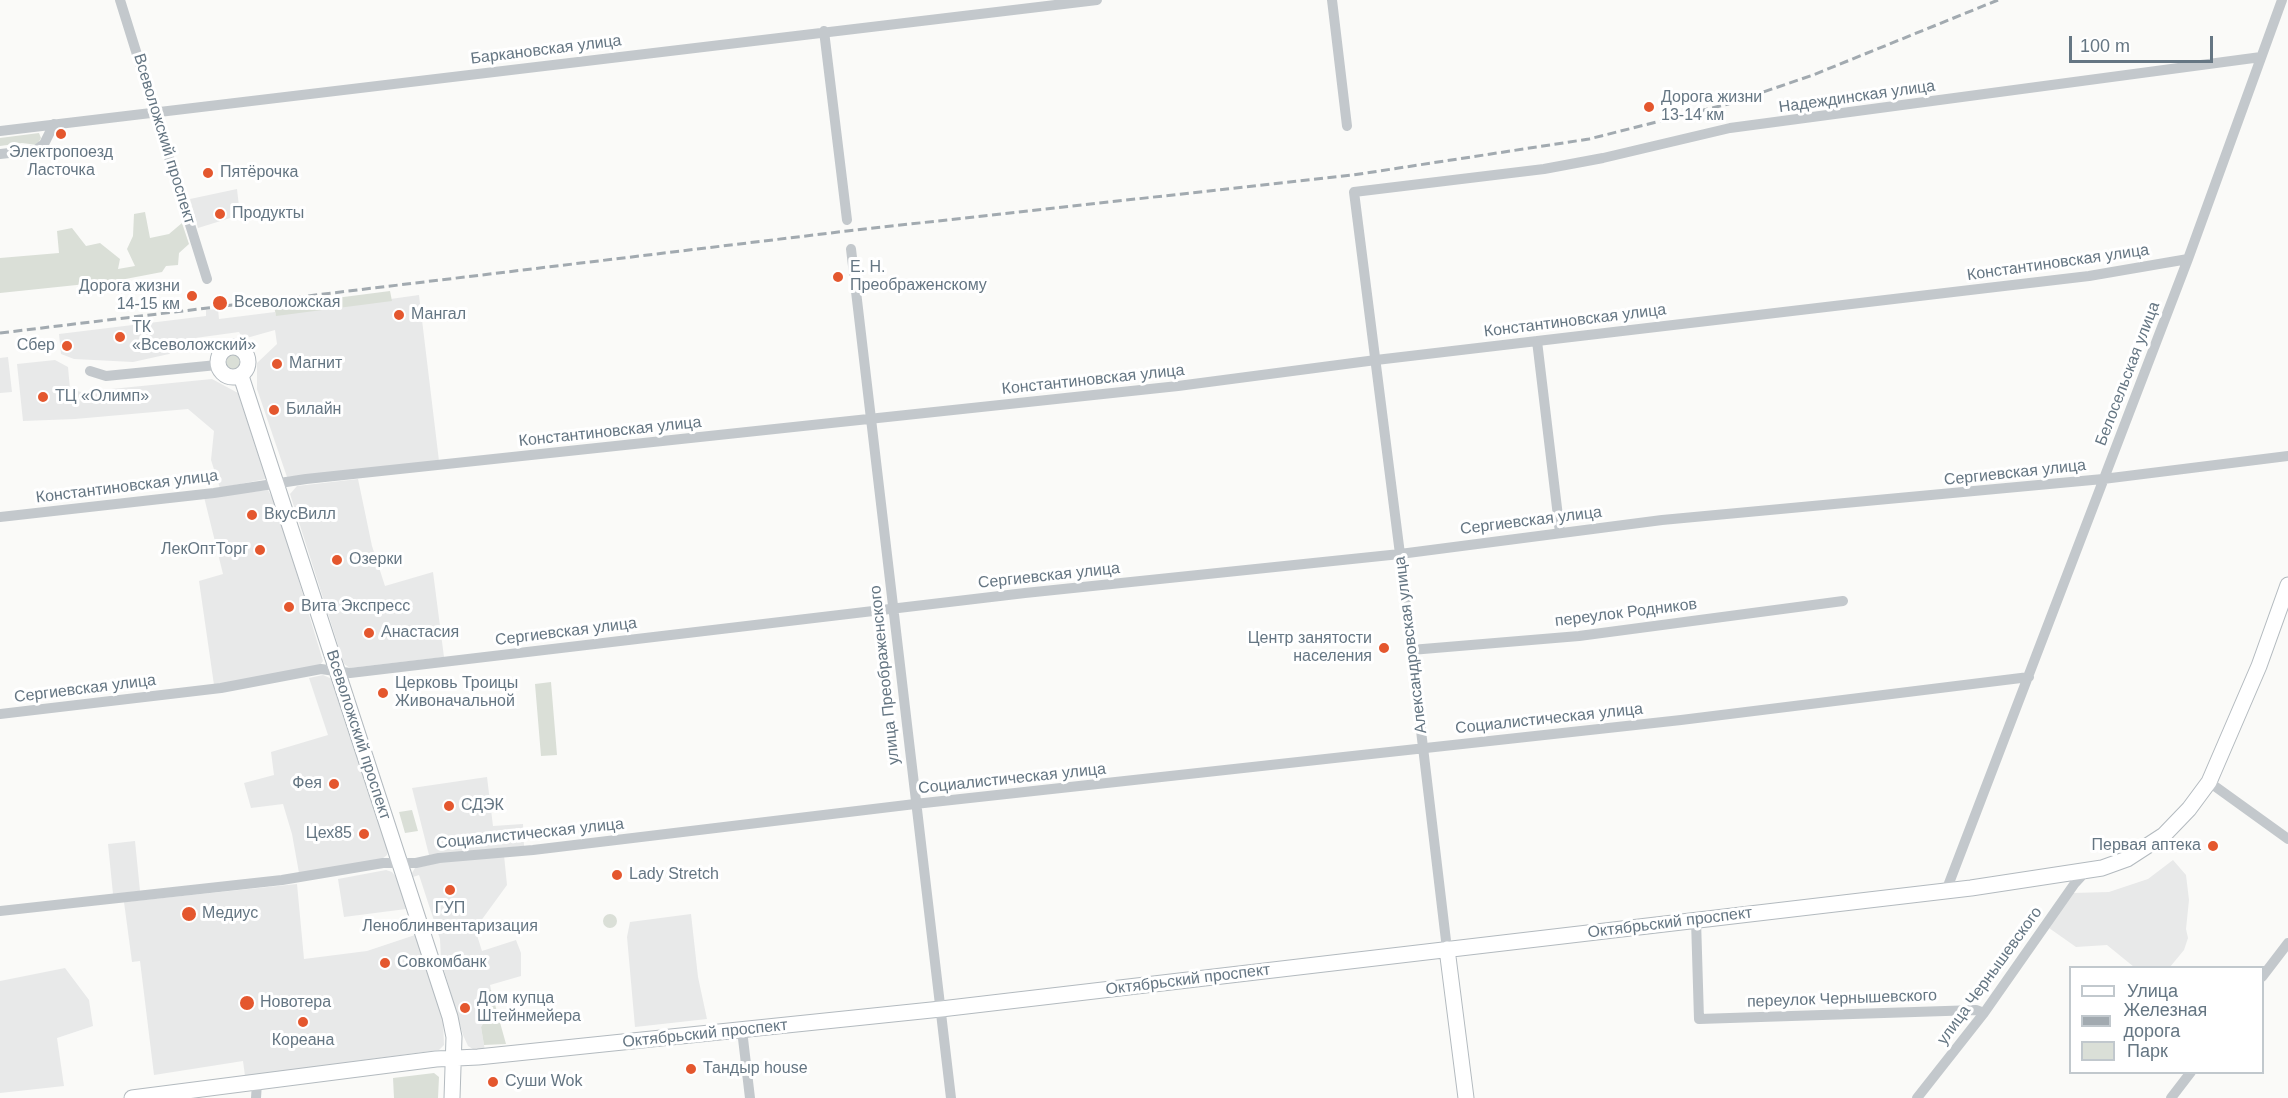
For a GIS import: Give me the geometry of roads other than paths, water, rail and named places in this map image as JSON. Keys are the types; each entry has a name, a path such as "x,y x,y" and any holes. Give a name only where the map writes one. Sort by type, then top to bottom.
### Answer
{"street":[{"name":"Всеволожский проспект","path":"120,0 207,279"},
{"name":"Баркановская улица","path":"0,131 1097,0"},
{"path":"1332,0 1347,126"},
{"name":"Белосельская улица","path":"1946,891 2188,259 2282,0"},
{"path":"824,32 847,220"},
{"name":"Надеждинская улица","path":"1354,192 1554,167 1603,158 1730,128 2260,57"},
{"path":"0,154 36,150 44,144 54,124"},
{"name":"Александровская улица","path":"1354,192 1466,1098"},
{"name":"улица Преображенского","path":"851,249 951,1098"},
{"name":"Константиновская улица","path":"0,517 214,493 278,483 1178,387 1376,360 2089,276 2188,259"},
{"path":"1538,341 1560,533"},
{"path":"231,347 240,348 248,354 250,361 248,369 241,376 224,376 217,365 222,352 231,347"},
{"path":"90,371 106,376 217,365"},
{"name":"Всеволожский проспект","path":"241,376 278,483 450,1017 454,1058 452,1098"},
{"name":"Сергиевская улица","path":"0,714 221,688 321,669 350,673 892,608 1400,554 1662,520 2103,479 2288,456"},
{"name":"Октябрьский проспект","path":"132,1098 257,1091 454,1058 941,1009 1946,891 2086,871 2127,859 2164,835 2189,809 2209,782 2259,666 2288,585"},
{"name":"переулок Родников","path":"1411,650 1579,636 1843,601"},
{"path":"2270,633 2288,610"},
{"name":"Социалистическая улица","path":"0,911 282,880 383,863 400,863 1681,720 2029,677"},
{"path":"2209,782 2288,839"},
{"name":"улица Чернышевского","path":"1917,1098 1984,1013 2075,883 2086,871"},
{"name":"переулок Чернышевского","path":"1696,920 1699,1019 1976,1010 1984,1013"},
{"path":"2264,974 2288,943"},
{"path":"742,1030 750,1098"},
{"path":"2171,1098 2189,1074"}],"railway":[{"path":"0,333 847,231 1353,175 1589,139 1728,104 1813,75 1998,0"}],"place":[{"name":"Дорога жизни 13-14 км","path":"1649,107"},
{"name":"Электропоезд Ласточка","path":"61,134"},
{"name":"Пятёрочка","path":"208,173"},
{"name":"Продукты","path":"220,214"},
{"name":"Е. Н. Преображенскому","path":"838,277"},
{"name":"Дорога жизни 14-15 км","path":"192,296"},
{"name":"Всеволожская","path":"220,303"},
{"name":"Мангал","path":"399,315"},
{"name":"ТК «Всеволожский»","path":"120,337"},
{"name":"Сбер","path":"67,346"},
{"name":"Магнит","path":"277,364"},
{"name":"ТЦ «Олимп»","path":"43,397"},
{"name":"Билайн","path":"274,410"},
{"name":"ВкусВилл","path":"252,515"},
{"name":"ЛекОптТорг","path":"260,550"},
{"name":"Озерки","path":"337,560"},
{"name":"Вита Экспресс","path":"289,607"},
{"name":"Анастасия","path":"369,633"},
{"name":"Центр занятости населения","path":"1384,648"},
{"name":"Церковь Троицы Живоначальной","path":"383,693"},
{"name":"Фея","path":"334,784"},
{"name":"СДЭК","path":"449,806"},
{"name":"Цех85","path":"364,834"},
{"name":"Первая аптека","path":"2213,846"},
{"name":"Lady Stretch","path":"617,875"},
{"name":"ГУП Леноблинвентаризация","path":"450,890"},
{"name":"Медиус","path":"189,914"},
{"name":"Совкомбанк","path":"385,963"},
{"name":"Новотера","path":"247,1003"},
{"name":"Дом купца Штейнмейера","path":"465,1008"},
{"name":"Кореана","path":"303,1022"},
{"name":"Тандыр house","path":"691,1069"},
{"name":"Суши Wok","path":"493,1082"}]}
